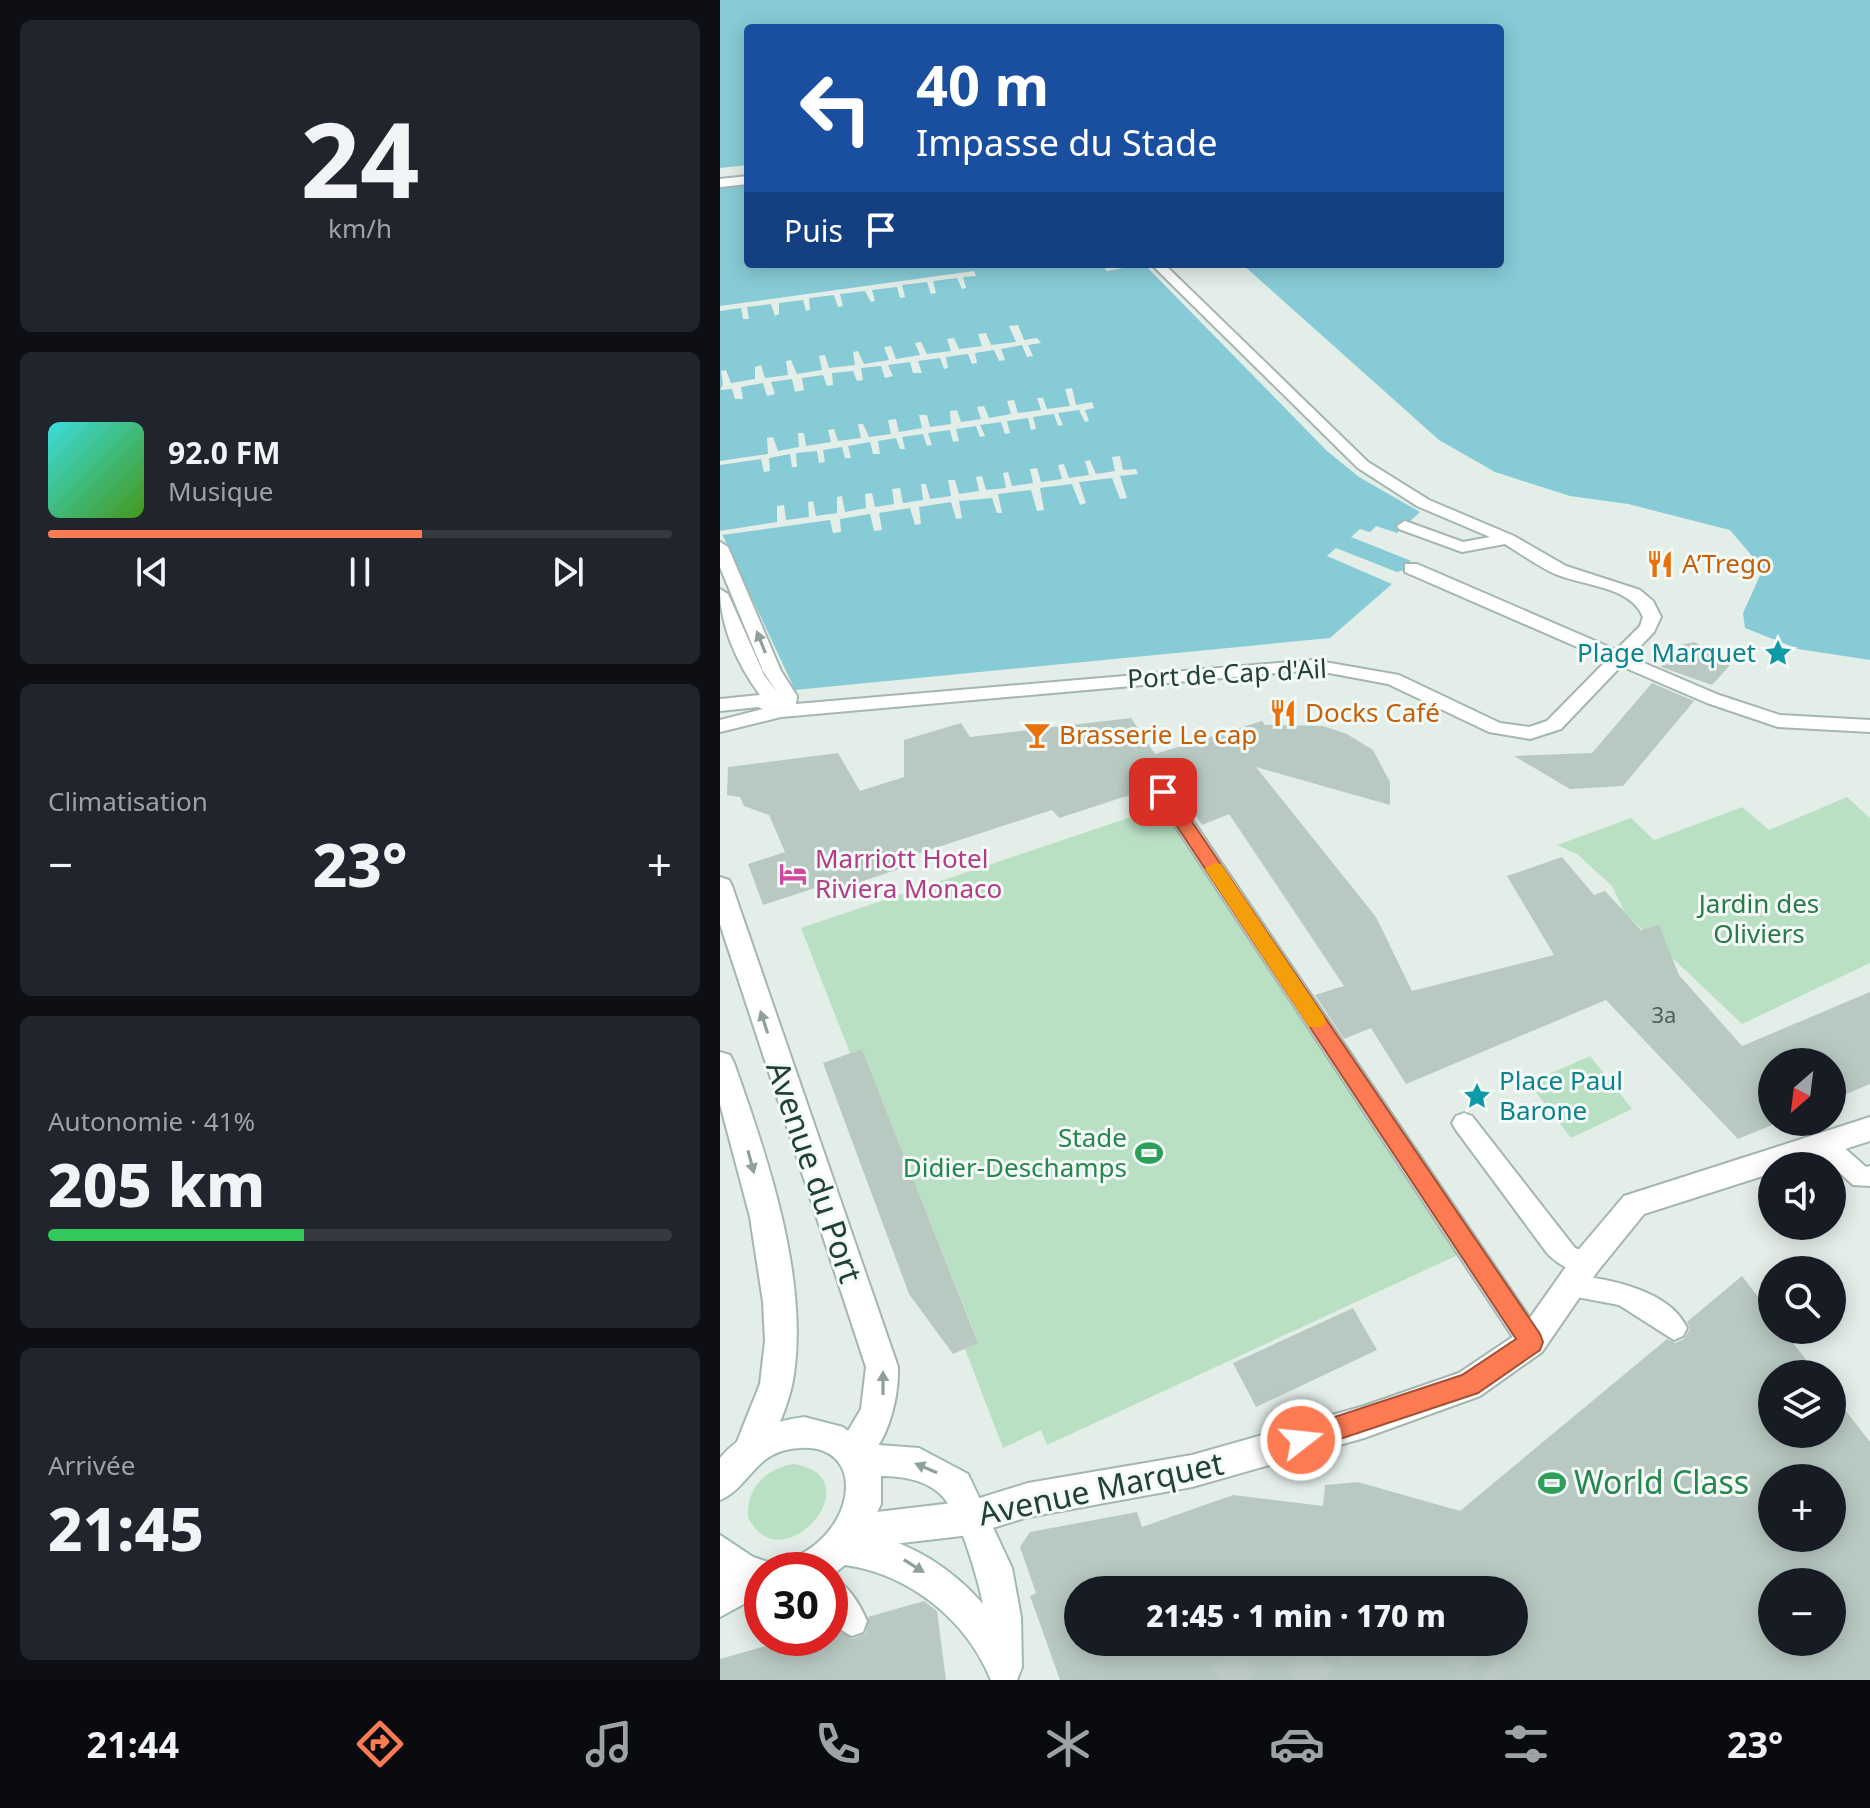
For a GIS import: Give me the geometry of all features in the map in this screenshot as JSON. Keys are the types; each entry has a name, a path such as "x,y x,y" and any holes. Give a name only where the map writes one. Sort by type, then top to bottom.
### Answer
{"street":[{"name":"Avenue du Port","path":"720,886 882,1367 884,1393 855,1456"},
{"path":"723,1084 762,1207 781,1341 778,1375 751,1449"},
{"name":"Avenue Marquet","path":"848,1556 1074,1490 1192,1471 1364,1422 1469,1385 1531,1342 1578,1275 1634,1205 1870,1129"},
{"path":"720,1484 751,1449 773,1437 796,1431 818,1432 837,1439 855,1456 864,1495 832,1552"},
{"path":"855,1456 901,1460 940,1474 956,1486 994,1568 1003,1617 1008,1673"},
{"path":"848,1556 871,1549 900,1558 940,1583 984,1633 1008,1673"},
{"path":"720,1552 732,1565 744,1570"},
{"path":"720,1599 744,1584"}],"lane":[{"path":"720,183 744,180"},
{"name":"Port de Cap d'Ail","path":"781,711 1313,665 1393,679 1496,728 1530,733 1554,725 1648,628 1652,617 1647,605 1634,594 1560,570 1508,539 1423,503 1363,465 1161,268"},
{"path":"1405,526 1462,547 1508,539"},
{"path":"720,547 772,671 788,696 787,704 781,711 720,726"},
{"path":"1411,568 1713,699 1778,721 1870,726"},
{"path":"720,594 755,676 781,711"},
{"path":"720,705 761,701 781,711"},
{"path":"1163,792 1531,1342"},
{"path":"1464,1123 1578,1275 1639,1300 1674,1328"},
{"path":"1824,1144 1862,1178 1870,1176"},
{"path":"848,1612 852,1621"}],"green space":[{"name":"Jardin des Oliviers","path":"1847,797 1870,818 1870,963 1742,1024 1625,913 1612,886 1577,854 1557,845 1631,818 1654,840 1742,807 1769,830"},
{"name":"Stade Didier-Deschamps","path":"1152,810 1173,820 1460,1254 1047,1445 1041,1430 1003,1448 965,1349 978,1342 862,1049 850,1053 801,928"},
{"path":"1590,1056 1632,1109 1571,1138 1529,1083"},
{"path":"794,1464 817,1473 826,1487 824,1505 814,1521 798,1534 780,1540 763,1535 748,1517 750,1497 767,1475"}],"water":[{"path":"720,0 1870,0 1870,660 1798,649 1745,628 1743,613 1763,569 1730,530 1628,504 1570,496 1495,472 1439,440 1246,268 1504,268 1504,24 744,24 744,165 720,168"},
{"path":"744,183 744,268 1104,268 1107,271 1148,268 1327,451 1359,477 1420,512 1397,533 1376,526 1370,532 1360,529 1351,537 1409,560 1413,564 1411,568 1397,572 1336,548 1327,556 1392,584 1330,638 795,690 720,530 720,186"}],"pier":[{"path":"974,271 976,276 963,277 966,288 962,289 957,278 933,281 936,293 931,294 927,282 902,285 905,297 900,298 897,287 872,290 875,301 871,302 865,291 840,294 843,306 838,307 834,295 809,298 810,310 806,311 803,300 779,303 779,314 775,316 771,304 747,307 749,319 743,319 741,308 720,311 720,306"},
{"path":"1018,325 1024,340 1037,338 1041,343 1028,345 1033,356 1027,357 1022,345 1001,349 1005,360 999,361 994,350 975,353 977,363 972,364 968,354 946,357 948,368 944,369 940,358 918,361 922,373 913,373 910,362 888,365 893,376 885,378 881,366 861,368 863,380 857,381 853,371 832,373 833,385 827,386 823,375 802,378 804,390 795,392 792,379 771,382 775,394 767,396 763,383 741,387 743,399 735,399 732,389 720,390 723,384 721,371 726,370 731,383 755,379 755,367 761,365 765,378 788,375 786,361 791,360 797,374 822,370 819,356 825,355 829,368 855,365 853,352 858,351 864,364 889,360 884,347 891,346 896,359 920,355 915,343 921,342 927,354 951,351 947,339 954,338 959,349 982,346 978,334 986,333 991,345 1016,342 1009,326"},
{"path":"1072,388 1076,405 1092,402 1094,408 1085,410 1089,421 1085,422 1079,410 1058,413 1063,425 1058,426 1054,414 1033,417 1036,429 1031,430 1028,418 1007,421 1010,433 1005,434 1001,422 980,425 985,436 980,437 976,426 956,429 959,441 953,442 950,430 928,433 932,445 927,446 923,434 902,437 905,449 900,449 896,438 878,441 880,454 873,454 870,442 848,446 851,458 845,458 842,447 823,450 825,462 819,463 817,451 796,453 797,467 792,467 790,454 769,458 770,471 764,472 761,459 720,465 720,461 768,454 767,438 773,437 778,451 799,447 798,433 804,433 806,446 831,442 828,430 834,429 838,441 861,438 858,424 863,424 869,437 891,434 888,420 896,419 899,432 922,428 919,415 927,415 930,427 951,424 950,411 957,410 961,422 981,419 977,407 984,406 989,418 1011,414 1007,401 1014,400 1018,413 1041,410 1037,398 1043,398 1047,409 1070,406 1065,389"},
{"path":"1120,456 1123,470 1136,469 1138,474 1120,476 1127,498 1120,499 1112,478 1079,482 1086,503 1080,505 1072,484 1040,488 1044,510 1037,511 1031,490 998,494 1002,513 997,513 992,498 959,501 962,518 956,519 951,502 919,507 921,524 915,525 910,508 879,513 882,530 874,531 870,514 840,519 841,532 833,533 830,520 722,535 720,531 777,522 777,506 784,505 786,520 809,517 808,502 813,501 816,516 837,513 837,497 842,496 845,512 866,508 865,494 872,493 875,507 894,504 892,489 900,488 903,503 923,500 921,484 926,484 930,499 951,496 948,480 955,480 959,494 979,491 976,477 982,476 986,490 1006,488 1003,473 1008,472 1012,486 1033,483 1030,469 1037,468 1041,482 1062,479 1058,465 1064,464 1069,478 1089,475 1085,461 1090,460 1096,474 1115,471 1112,457"}],"building":[{"path":"1694,642 1732,663 1712,685 1661,667 1680,645"},
{"path":"1652,683 1694,701 1623,786 1570,789 1514,756 1592,753"},
{"path":"1131,718 1155,754 1262,721 1265,725 1323,726 1347,734 1373,750 1390,782 1390,805 1256,767 1376,917 1412,991 1554,955 1507,876 1562,857 1594,895 1605,891 1641,930 1659,925 1679,975 1742,1046 1870,992 1870,1084 1846,1094 1846,1048 1758,1048 1758,1131 1738,1139 1606,1000 1406,1084 1371,1028 1344,1039 1315,995 1344,986 1229,814 1202,825 1173,781 1059,818 1052,810 895,861 899,869 833,891 830,883 763,905 748,864 785,852 769,815 744,806 740,797 727,795 728,767 838,753 860,791 904,777 904,740 961,723 970,737"},
{"path":"862,1049 978,1343 953,1354 909,1294 823,1063"},
{"path":"1742,1276 1758,1297 1758,1344 1794,1344 1806,1360 1758,1360 1758,1448 1846,1448 1846,1411 1870,1442 1870,1680 1060,1680 1030,1596 1036,1593 1020,1547 1030,1532 1137,1512 1142,1527 1233,1495 1323,1506 1325,1485 1358,1482 1460,1511 1667,1339 1675,1343 1684,1339 1690,1329 1687,1322"},
{"path":"1353,1308 1377,1350 1256,1407 1233,1363"},
{"path":"924,1601 937,1611 946,1680 720,1680 720,1659 744,1652 744,1656 848,1656 848,1635 853,1639 866,1633 868,1617"}],"tunnel":[{"path":"1221,1680 1249,1656"},
{"path":"1297,1680 1324,1656"},
{"path":"1467,1656 1500,1680"}],"slow traffic":[{"path":"1214,869 1316,1021"}],"place":[{"name":"A’Trego","path":"1660,564"},
{"name":"Plage Marquet","path":"1778,653"},
{"name":"Docks Café","path":"1283,713"},
{"name":"Brasserie Le cap","path":"1037,735"},
{"name":"Marriott Hotel Riviera Monaco","path":"793,874"},
{"name":"Place Paul Barone","path":"1477,1096"},
{"name":"Stade Didier-Deschamps","path":"1149,1153"},
{"name":"World Class","path":"1552,1483"}],"route":[{"path":"1163,792 1531,1342 1469,1385 1364,1422 1301,1440"}]}
